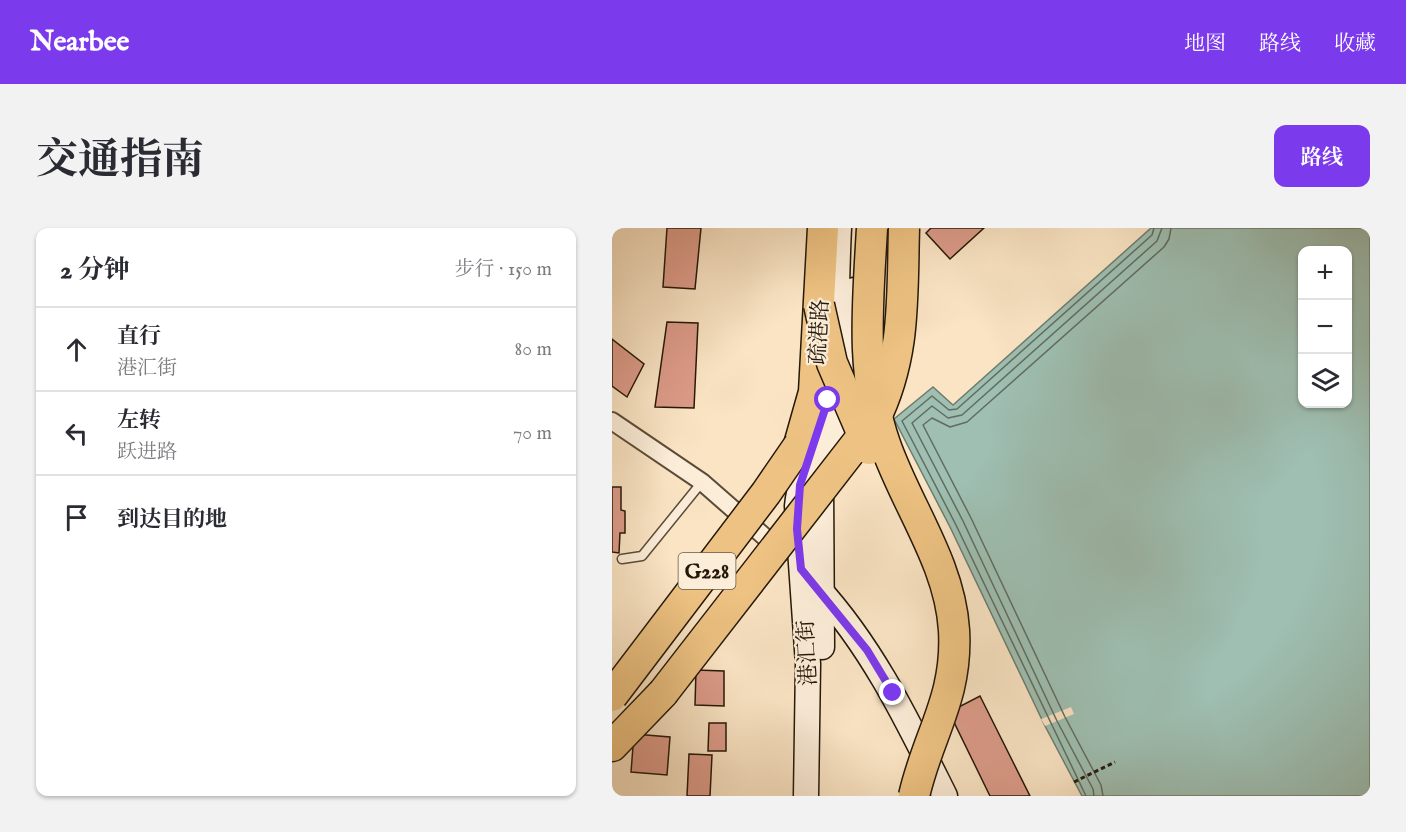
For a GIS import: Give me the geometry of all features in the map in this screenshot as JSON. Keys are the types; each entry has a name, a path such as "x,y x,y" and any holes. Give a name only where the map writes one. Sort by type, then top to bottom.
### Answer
{"highway":[{"name":"疏港路","path":"612,696 800,445 814,392 823,228"},
{"path":"872,228 865,340 868,380 885,446 943,580 954,629 954,659 949,694 925,756 914,796"},
{"name":"G228","path":"612,746 663,693 874,422 889,392 898,357 904,228"},
{"path":"819,305 832,363 919,562 933,606 936,658 932,689 924,718 902,770 897,796"}],"street":[{"name":"港汇街","path":"806,796 808,674 797,506 800,485 825,415 831,383 839,228"},
{"name":"港汇街","path":"820,796 823,705 820,590 821,484 830,447 845,408 849,383 858,228"},
{"path":"612,421 702,482 801,569 820,590 867,650 893,693 945,796"}],"lane":[{"path":"622,559 642,556 702,482"}],"path":[{"path":"1074,782 1115,762"}],"water":[{"path":"1151,228 1370,228 1370,796 1082,796 1045,726 950,527 894,419 933,387 953,405"}],"pier":[{"path":"1071,707 1074,714 1045,726 1041,719"}],"building":[{"path":"667,228 701,228 695,289 663,287"},
{"path":"931,228 984,228 950,259 926,233"},
{"path":"667,322 698,323 694,408 655,407"},
{"path":"612,339 644,364 627,397 612,386"},
{"path":"612,487 621,487 621,510 625,511 625,533 620,533 619,553 612,552"},
{"path":"696,670 724,671 724,706 695,705"},
{"path":"980,696 1030,796 990,796 949,712"},
{"path":"709,723 726,723 726,751 708,751"},
{"path":"634,734 670,737 667,775 631,772"},
{"path":"689,754 712,755 710,796 687,796"}],"route":[{"path":"828,400 825,415 800,485 797,529 801,569 867,650 893,693"}]}
